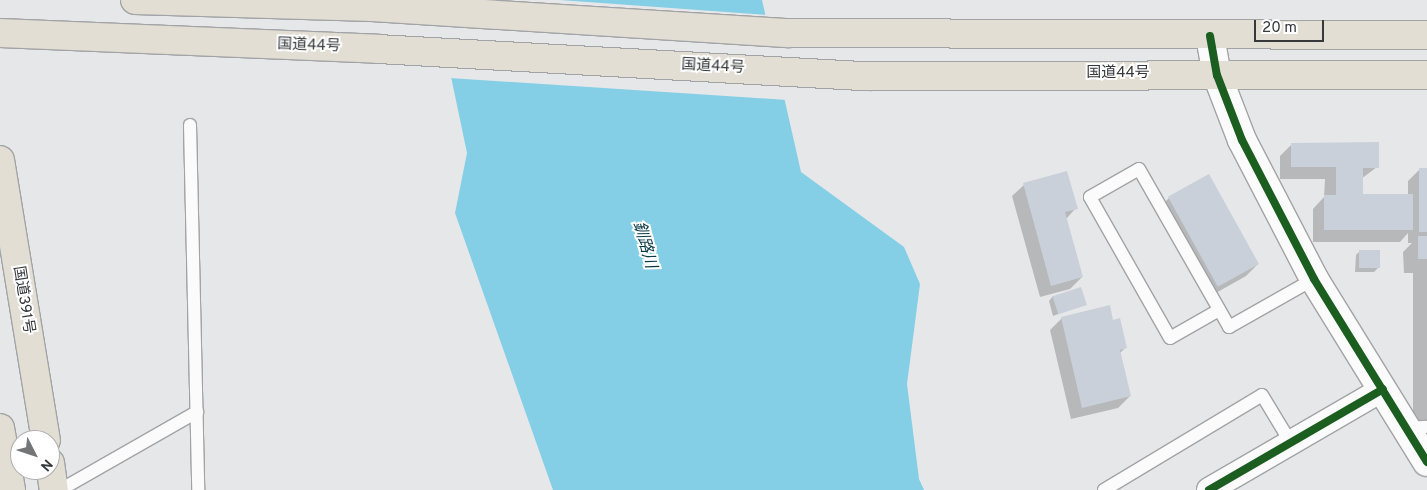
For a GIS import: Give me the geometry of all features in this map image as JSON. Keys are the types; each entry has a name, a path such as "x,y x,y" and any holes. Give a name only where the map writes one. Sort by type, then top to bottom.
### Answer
{"highway":[{"path":"135,0 372,6 789,33 1210,36 1427,35"},
{"name":"国道44号","path":"0,33 378,49 866,76 1427,75"},
{"name":"国道391号","path":"0,160 44,430"},
{"path":"0,428 11,490"}],"street":[{"path":"1210,36 1217,75 1242,140 1314,279 1383,390 1416,428 1427,462"},
{"path":"1209,490 1383,390"}],"lane":[{"path":"190,125 198,490"},
{"path":"1218,310 1170,338 1090,197 1139,169 1229,328 1314,279"},
{"path":"1104,490 1262,395 1291,443"},
{"path":"60,490 196,412"}],"water":[{"name":"釧路川","path":"435,0 762,0 801,172 904,247 920,284 907,384 919,479 924,490 553,490 455,213 467,153"}],"pier":[{"path":"433,0 560,0 768,15 787,100 449,78"}],"building":[{"path":"1379,142 1379,168 1363,168 1363,194 1413,194 1413,230 1324,230 1324,195 1336,195 1336,167 1291,167 1291,143"},
{"path":"1419,168 1427,168 1427,232 1419,232"},
{"path":"1067,171 1078,209 1065,212 1083,277 1051,286 1023,183"},
{"path":"1209,174 1259,264 1218,287 1168,197"},
{"path":"1418,236 1427,236 1427,259 1418,259"},
{"path":"1359,250 1380,250 1380,268 1359,268"},
{"path":"1081,287 1087,305 1058,314 1052,296"},
{"path":"1110,305 1113,320 1120,318 1127,348 1120,350 1131,396 1082,408 1061,317"}],"cycle path":[{"path":"1210,36 1217,75 1242,140 1314,279 1427,462"},
{"path":"1209,490 1383,389"}]}
